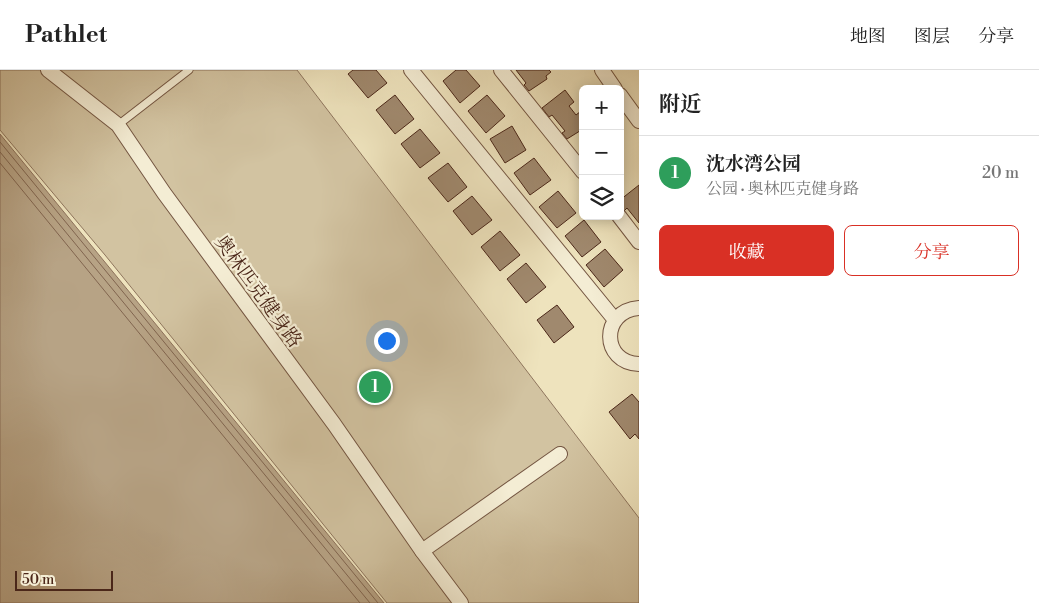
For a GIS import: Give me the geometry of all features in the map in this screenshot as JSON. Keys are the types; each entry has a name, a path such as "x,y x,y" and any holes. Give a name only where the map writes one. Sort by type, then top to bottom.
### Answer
{"street":[{"name":"奥林匹克健身路","path":"48,70 118,125 164,193 334,424 460,603"},
{"path":"411,70 615,320"},
{"path":"501,70 579,167"},
{"path":"602,70 612,85"},
{"path":"624,100 639,121"},
{"path":"621,220 639,242"},
{"path":"639,308 622,313 615,320 611,328 610,337 611,346 616,354 632,364 639,364"},
{"path":"422,551 560,454"}],"lane":[{"path":"118,125 189,70"}],"shaded area":[{"path":"0,70 297,70 639,518 639,603 387,603 105,255 0,130"}],"water":[{"path":"0,134 384,603 0,603"}],"building":[{"path":"353,70 376,70 387,83 368,98 348,74"},
{"path":"456,70 466,70 480,86 460,103 443,81"},
{"path":"516,70 549,70 551,72 546,76 547,79 529,91 524,85 526,83"},
{"path":"565,90 574,102 569,106 576,115 579,113 579,132 567,139 562,133 565,131 552,115 549,117 542,108"},
{"path":"395,95 414,119 395,134 376,110"},
{"path":"487,95 505,116 486,133 468,111"},
{"path":"512,126 526,150 505,163 490,139"},
{"path":"420,129 440,153 420,168 401,144"},
{"path":"534,158 551,180 530,195 514,173"},
{"path":"448,163 467,187 448,202 428,178"},
{"path":"639,185 639,223 627,208 624,211 624,197"},
{"path":"558,191 576,213 557,228 539,207"},
{"path":"472,196 492,220 472,235 453,211"},
{"path":"584,220 601,242 582,257 565,236"},
{"path":"500,231 520,255 500,271 481,247"},
{"path":"605,249 623,270 604,287 586,265"},
{"path":"526,263 546,287 526,303 507,279"},
{"path":"557,305 574,327 554,343 537,320"},
{"path":"632,394 639,402 639,439 635,434 630,439 609,412"}],"place":[{"name":"沈水湾公园","path":"375,387"}]}
